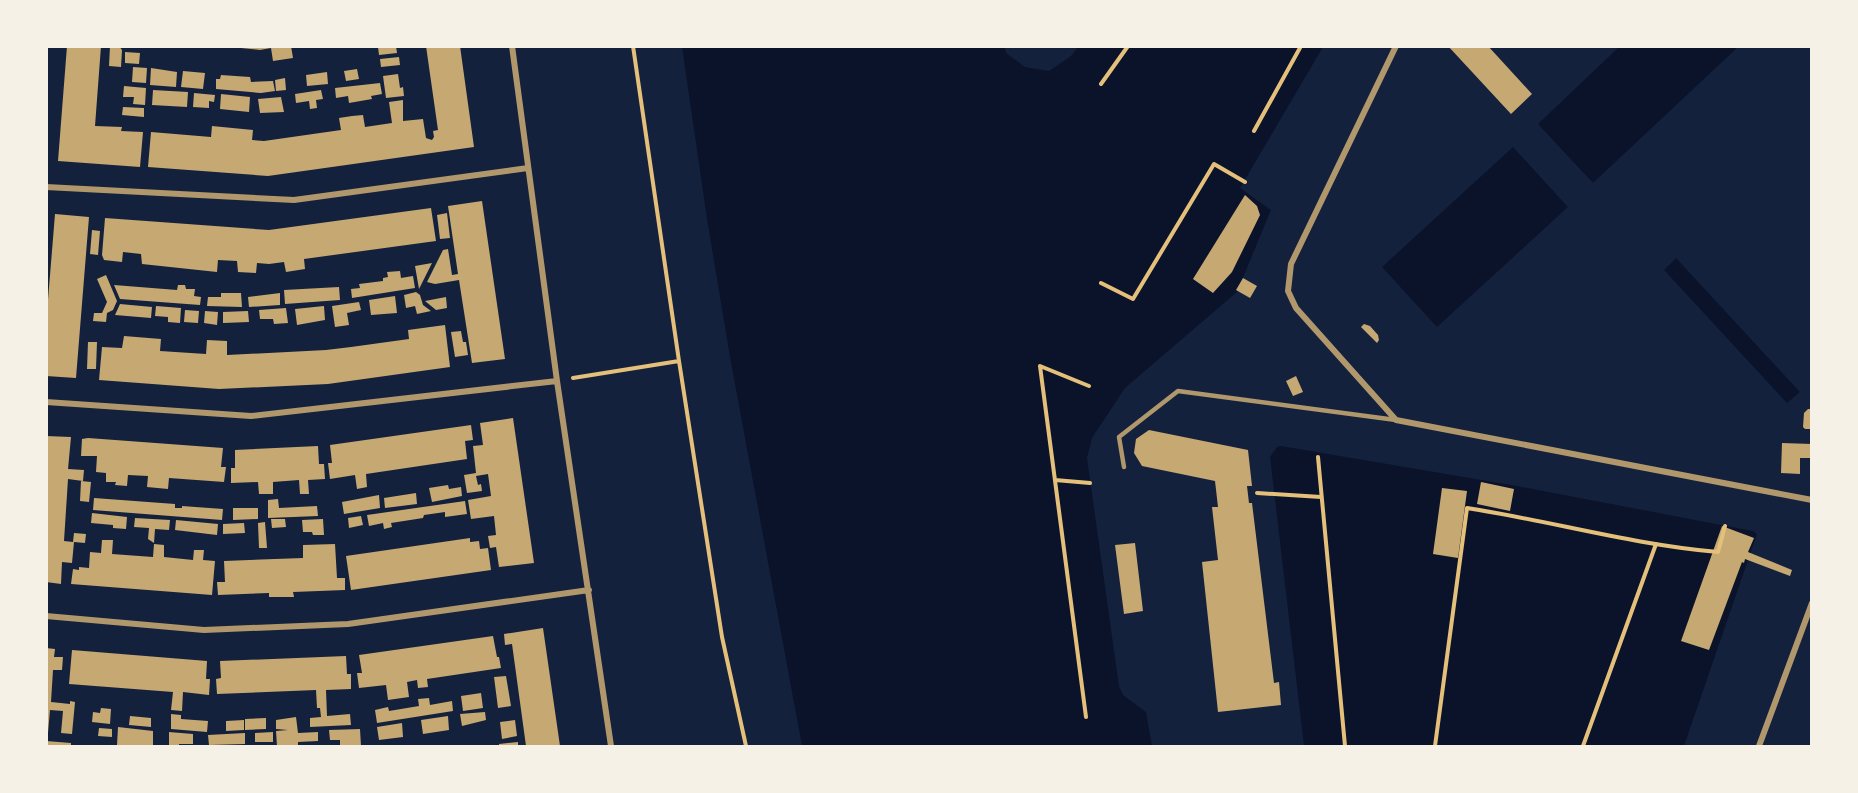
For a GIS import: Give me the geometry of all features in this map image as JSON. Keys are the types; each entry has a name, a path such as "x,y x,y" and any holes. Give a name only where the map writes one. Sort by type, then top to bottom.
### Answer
{"street":[{"path":"512,46 557,381 611,747"},
{"path":"1396,46 1291,264 1288,291 1296,308 1395,420 1812,500"},
{"path":"46,187 294,200 528,168"},
{"path":"46,402 252,416 557,381"},
{"path":"46,616 204,630 348,624 589,590"},
{"path":"1759,747 1812,603"}],"lane":[{"path":"1124,467 1119,437 1178,391 1395,420"}],"path":[{"path":"633,46 722,637 746,747"},
{"path":"1254,131 1301,46"},
{"path":"1101,84 1126,47"},
{"path":"1101,283 1133,299 1214,164 1245,182"},
{"path":"557,381 679,361"},
{"path":"1086,717 1040,366 1089,386"},
{"path":"1318,457 1345,747"},
{"path":"1055,480 1090,483"},
{"path":"1257,493 1321,497"},
{"path":"1435,747 1467,508 1524,516 1656,544 1718,552 1725,526"},
{"path":"1583,747 1656,544"}],"water":[{"path":"1620,46 1738,47 1593,183 1538,124"},
{"path":"682,47 1005,47 1006,53 1025,67 1049,71 1071,56 1078,47 1323,47 1240,188 1271,210 1237,292 1125,388 1092,438 1087,458 1119,686 1123,695 1146,712 1152,746 802,746 730,357"},
{"path":"1513,147 1568,207 1437,327 1382,267"},
{"path":"1676,258 1800,392 1787,403 1664,270"},
{"path":"1277,447 1517,486 1753,531 1757,534 1684,746 1304,746 1270,457"}],"building":[{"path":"67,46 101,46 95,126 122,127 121,131 143,132 140,167 58,161"},
{"path":"110,46 119,46 122,50 121,67 109,66"},
{"path":"241,46 291,46 293,58 273,61 271,48 260,50 241,48"},
{"path":"396,46 397,53 379,55 378,47"},
{"path":"426,46 460,46 474,147 268,176 148,167 151,132 211,137 212,126 253,130 252,140 264,141 341,130 339,118 352,116 363,115 365,127 392,123 389,102 403,100 403,121 423,119 426,138 432,140 433,131 438,130"},
{"path":"1448,46 1488,46 1532,94 1511,114"},
{"path":"125,52 140,53 139,64 125,63"},
{"path":"399,57 400,65 381,67 380,59"},
{"path":"133,67 147,68 146,83 132,82"},
{"path":"151,68 177,72 176,87 150,85"},
{"path":"357,69 359,79 346,81 344,71"},
{"path":"183,71 205,73 203,89 181,87"},
{"path":"327,72 328,84 307,86 306,75"},
{"path":"398,74 404,96 386,98 383,76"},
{"path":"221,75 250,77 251,82 273,81 275,91 261,93 216,89 216,79 220,79"},
{"path":"285,78 286,90 276,91 275,80"},
{"path":"380,83 382,94 371,96 372,99 349,103 348,96 336,98 335,88"},
{"path":"124,86 146,88 145,105 133,104 134,97 123,97"},
{"path":"153,90 188,92 187,107 152,105"},
{"path":"321,90 323,99 316,100 317,108 310,109 309,101 296,103 295,94"},
{"path":"194,93 215,95 214,102 209,101 209,108 193,107"},
{"path":"221,94 250,97 249,112 220,109"},
{"path":"281,97 284,112 260,113 258,99"},
{"path":"123,107 144,108 144,117 122,115"},
{"path":"1245,195 1257,206 1260,215 1232,272 1213,293 1193,279"},
{"path":"482,201 505,359 472,363 459,280 435,284 427,282 443,250 448,249 452,275 458,274 448,206"},
{"path":"431,208 436,241 304,259 305,269 286,272 284,262 257,263 256,273 238,272 237,261 218,260 217,272 142,264 141,254 123,252 122,262 104,260 102,255 105,218 269,230"},
{"path":"447,213 450,238 440,239 437,215"},
{"path":"55,214 89,217 76,378 46,376 46,324"},
{"path":"92,230 100,231 98,255 90,254"},
{"path":"432,263 419,289 415,266"},
{"path":"400,271 401,278 413,276 415,288 352,298 351,289 360,288 359,284 383,281 383,278 388,277 387,272"},
{"path":"106,275 117,301 113,310 107,313 106,322 93,321 94,313 102,313 107,302 97,279"},
{"path":"1243,278 1257,286 1250,298 1236,290"},
{"path":"114,285 177,290 178,285 185,285 186,289 195,289 194,296 201,297 200,305 120,299"},
{"path":"339,287 340,300 285,304 284,290"},
{"path":"416,292 420,295 423,305 431,311 417,314 415,306 406,308 404,295"},
{"path":"221,293 241,293 242,307 207,306 208,297 221,297"},
{"path":"280,293 280,305 249,307 248,297"},
{"path":"395,296 397,313 371,315 369,300"},
{"path":"446,297 447,308 436,310 425,301"},
{"path":"359,302 361,310 347,313 349,325 335,327 332,306"},
{"path":"120,304 152,307 151,318 115,315"},
{"path":"156,306 181,308 180,323 168,322 168,317 155,316"},
{"path":"324,306 325,320 297,325 295,309"},
{"path":"286,308 288,323 274,324 273,319 260,319 259,310"},
{"path":"185,310 199,311 198,323 184,322"},
{"path":"205,311 218,312 217,325 204,323"},
{"path":"248,311 249,322 223,323 223,312"},
{"path":"1364,324 1370,326 1378,335 1377,343 1361,327"},
{"path":"445,325 450,367 328,384 219,389 99,380 102,347 122,348 124,336 161,339 160,351 206,354 207,340 227,341 227,355 351,347 409,339 408,330"},
{"path":"461,331 468,355 455,357 451,332"},
{"path":"88,342 97,342 96,369 87,369"},
{"path":"1296,376 1303,392 1293,396 1286,381"},
{"path":"1812,409 1812,429 1803,427 1804,413"},
{"path":"513,418 534,563 499,567 496,547 490,548 488,536 496,535 494,516 471,519 468,500 491,496 488,474 476,476 482,491 467,493 464,475 476,473 473,446 483,445 480,423"},
{"path":"471,425 473,440 465,441 467,459 366,474 367,487 357,489 355,475 330,479 328,463 332,463 330,445"},
{"path":"1149,430 1248,450 1252,486 1247,486 1249,503 1252,503 1274,683 1279,682 1281,705 1218,712 1202,562 1218,560 1212,507 1218,507 1215,481 1142,466 1134,453 1136,439"},
{"path":"46,436 71,437 68,469 84,470 83,481 68,479 64,541 73,542 74,533 86,534 85,543 74,542 72,563 62,562 61,584 46,582"},
{"path":"82,439 223,448 221,467 226,467 224,482 169,478 168,489 147,487 148,476 128,475 127,486 115,485 116,482 106,482 106,473 96,472 97,456 81,456"},
{"path":"1782,443 1812,444 1812,458 1800,458 1800,474 1781,473"},
{"path":"318,446 319,464 324,464 325,479 308,480 309,494 300,494 299,480 273,482 273,494 259,494 258,482 231,483 231,468 235,468 235,450"},
{"path":"81,481 91,482 89,502 80,501"},
{"path":"1481,482 1514,489 1510,511 1477,504"},
{"path":"448,485 449,489 461,487 462,496 432,502 429,488"},
{"path":"1442,488 1467,491 1458,558 1433,554"},
{"path":"416,493 417,504 385,508 384,498"},
{"path":"379,495 380,508 344,514 342,502"},
{"path":"94,498 175,504 175,508 182,508 182,506 223,509 222,520 93,510"},
{"path":"278,499 279,508 317,506 318,516 268,518 268,500"},
{"path":"465,501 467,514 445,517 445,512 424,515 423,518 391,523 392,527 384,529 383,523 369,526 367,515"},
{"path":"233,508 258,508 258,519 233,520"},
{"path":"92,513 127,517 126,529 91,523"},
{"path":"361,516 363,525 349,528 348,518"},
{"path":"135,518 170,520 169,530 155,529 154,543 148,539 149,528 134,527"},
{"path":"271,519 285,519 286,527 272,528"},
{"path":"323,519 324,535 303,532 302,520"},
{"path":"176,520 218,524 217,535 175,530"},
{"path":"265,522 267,548 259,548 258,523"},
{"path":"244,523 245,533 223,534 223,524"},
{"path":"1722,526 1754,538 1748,552 1792,570 1790,576 1745,559 1709,650 1681,641"},
{"path":"470,538 470,542 479,541 480,549 488,548 491,570 351,590 346,556"},
{"path":"102,540 113,540 112,554 153,557 154,544 164,545 164,557 193,560 194,550 204,550 203,560 215,561 212,595 71,584 73,569 89,568 90,552 101,553"},
{"path":"1135,543 1143,611 1124,614 1115,545"},
{"path":"335,544 337,578 345,578 345,590 293,592 294,597 269,597 269,593 218,595 217,582 225,582 224,561 303,558 303,545"},
{"path":"543,628 560,746 526,746 512,644 505,645 504,634"},
{"path":"493,636 501,668 427,679 428,687 418,688 417,680 407,682 409,697 388,700 386,685 359,688 357,673 362,673 359,655"},
{"path":"46,648 55,649 54,657 63,657 62,670 53,670 51,702 70,704 70,701 75,702 72,734 61,733 63,711 50,710 48,733 46,733"},
{"path":"72,650 207,661 206,679 210,679 209,695 183,692 182,711 171,710 173,692 69,684"},
{"path":"346,656 347,674 351,674 351,689 326,690 327,716 350,714 351,725 310,727 310,718 321,717 320,708 317,708 316,690 217,694 216,679 221,678 220,661"},
{"path":"506,676 511,706 498,708 494,677"},
{"path":"481,693 483,708 463,711 461,696"},
{"path":"429,698 430,705 452,701 453,711 377,723 375,710 388,707 389,711 419,706 418,699"},
{"path":"101,708 111,709 110,724 92,722 93,712 100,713"},
{"path":"485,712 486,720 462,726 460,714"},
{"path":"171,714 181,715 181,719 208,721 207,732 171,729"},
{"path":"130,716 151,718 151,727 129,725"},
{"path":"448,716 449,730 423,734 421,720"},
{"path":"296,717 298,733 318,732 318,741 298,742 298,746 277,746 276,731 288,730 276,729 276,720"},
{"path":"266,718 266,729 245,730 245,719"},
{"path":"244,720 244,730 226,731 226,721"},
{"path":"515,720 517,736 502,739 500,722"},
{"path":"402,723 403,737 379,740 377,727"},
{"path":"118,727 153,731 153,746 117,745"},
{"path":"99,728 112,729 112,737 98,736"},
{"path":"360,729 361,746 340,746 340,740 330,740 329,730"},
{"path":"169,732 193,734 193,744 169,746"},
{"path":"273,732 273,742 255,742 255,733"},
{"path":"245,733 245,744 209,745 208,735"},
{"path":"46,741 71,743 71,746 46,746"},
{"path":"518,742 518,746 499,746 499,744"}]}
